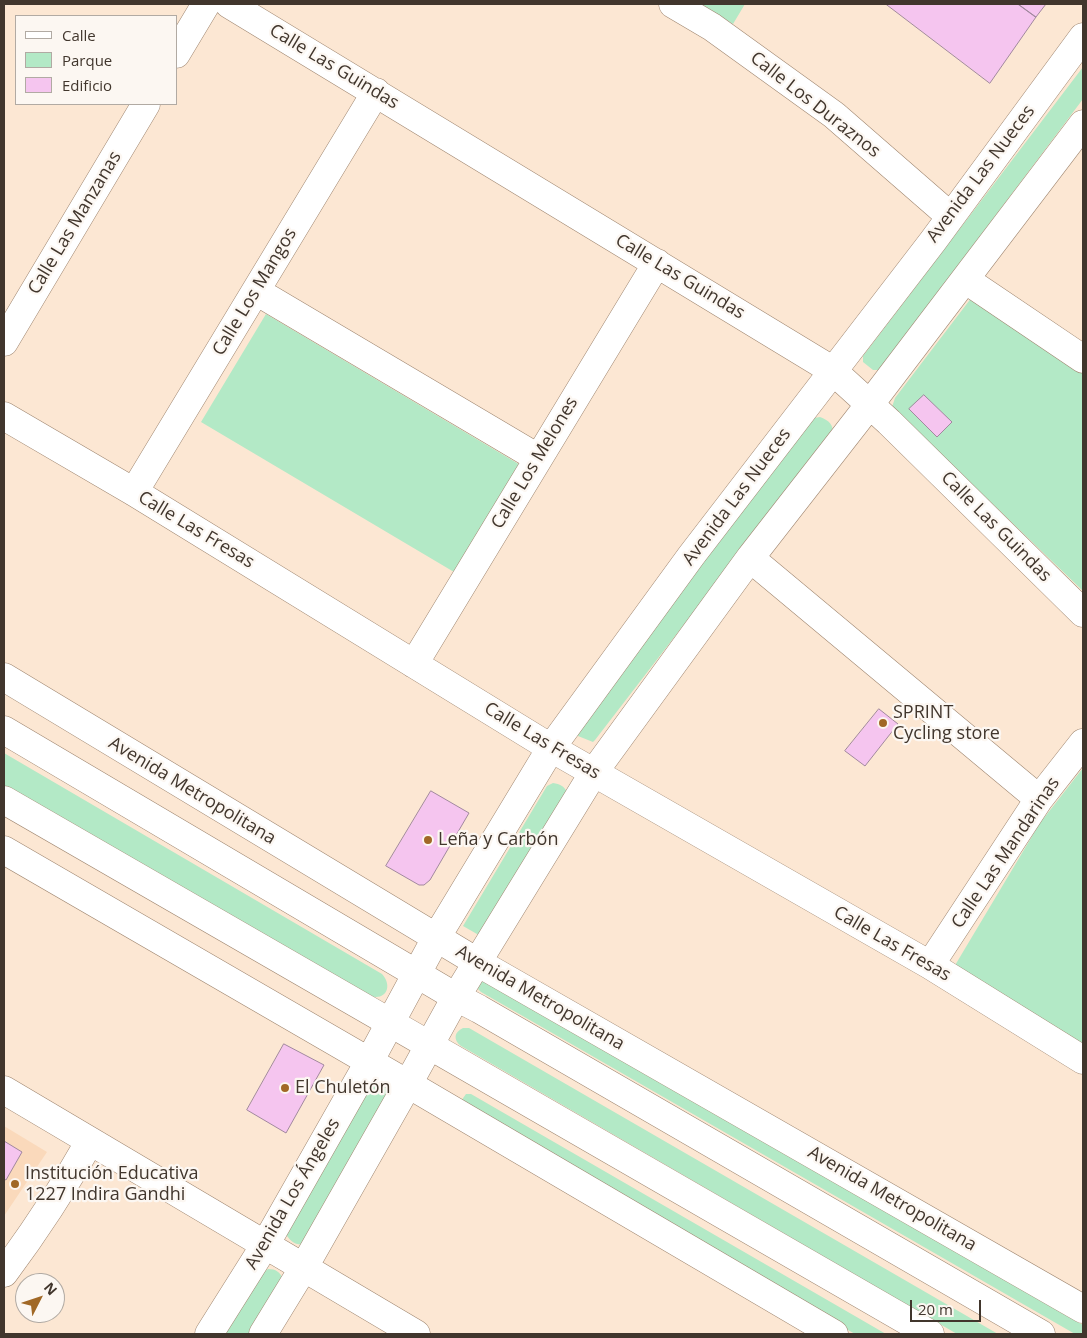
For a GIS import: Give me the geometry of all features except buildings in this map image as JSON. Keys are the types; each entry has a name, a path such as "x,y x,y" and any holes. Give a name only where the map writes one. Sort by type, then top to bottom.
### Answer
{"street":[{"path":"178,51 206,4"},
{"name":"Calle Las Guindas","path":"229,4 832,370 870,404 1083,613"},
{"name":"Calle Los Duraznos","path":"673,4 712,27 834,114 950,216"},
{"name":"Avenida Las Nueces","path":"417,974 436,938 551,748 686,564 832,370 933,241 1083,38"},
{"name":"Calle Los Mangos","path":"134,492 376,92"},
{"name":"Calle Las Manzanas","path":"4,342 145,105"},
{"path":"263,1334 304,1267 456,997 594,772 750,558 966,280 1083,124"},
{"name":"Calle Los Melones","path":"414,664 658,264"},
{"path":"966,280 1083,358"},
{"path":"256,291 538,458"},
{"name":"Calle Las Fresas","path":"4,416 134,492 551,748 930,965 1083,1060"},
{"path":"750,558 1039,799"},
{"name":"Avenida Metropolitana","path":"4,677 436,938 1083,1309"},
{"path":"4,730 456,997 1041,1334"},
{"name":"Calle Las Mandarinas","path":"930,965 1039,799 1083,743"},
{"path":"4,800 930,1334"},
{"path":"4,850 834,1334"},
{"name":"Avenida Los Ángeles","path":"209,1334 265,1245 417,974"},
{"path":"4,1090 416,1334"},
{"path":"4,1273 62,1189 90,1141"}],"shaded area":[{"name":"Institución Educativa 1227 Indira Gandhi","path":"4,1126 47,1152 4,1216"}],"green space":[{"path":"700,4 745,4 733,24"},
{"path":"1083,67 1083,99 881,368 873,370 863,362 863,356"},
{"path":"972,297 1083,368 1083,591 892,407 895,398"},
{"path":"266,314 522,466 454,572 201,422"},
{"path":"820,417 830,423 833,431 595,740 593,742 578,736 578,732 701,562 809,422 814,418"},
{"path":"4,753 382,974 387,983 386,991 380,996 370,996 4,787"},
{"path":"1083,768 1083,1046 954,967 1040,823"},
{"path":"553,783 562,786 567,792 484,938 463,926 547,786"},
{"path":"482,981 487,981 1083,1325 1083,1334 1075,1334 481,992 478,989"},
{"path":"463,1028 469,1028 998,1334 957,1334 461,1046 456,1039 456,1034"},
{"path":"374,1081 384,1084 391,1092 304,1244 296,1244 286,1234 369,1084"},
{"path":"466,1094 471,1094 886,1334 855,1334 464,1109 461,1101"},
{"path":"268,1269 277,1271 283,1279 251,1334 224,1334 263,1273"}],"place":[{"name":"SPRINT Cycling store","path":"883,723"},
{"name":"Leña y Carbón","path":"428,840"},
{"name":"El Chuletón","path":"285,1088"},
{"name":"Institución Educativa 1227 Indira Gandhi","path":"15,1184"}]}
